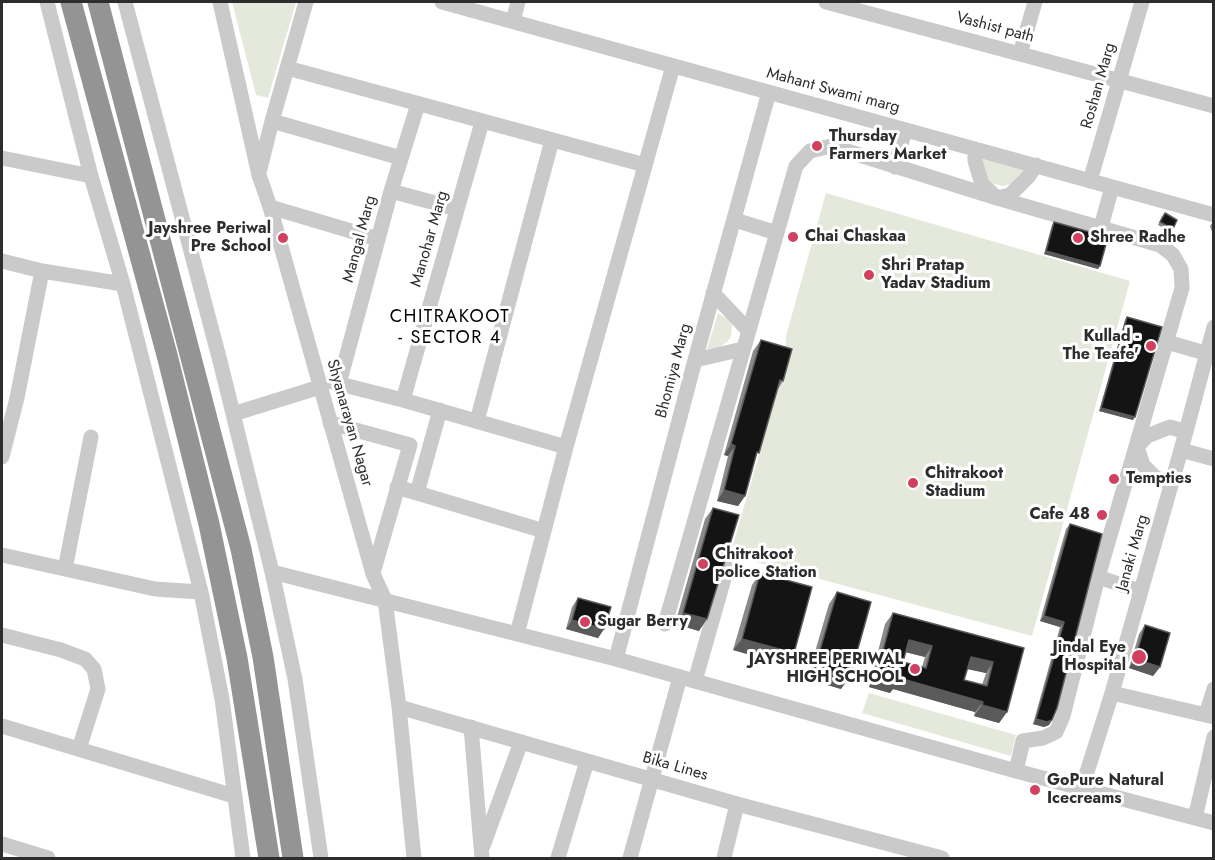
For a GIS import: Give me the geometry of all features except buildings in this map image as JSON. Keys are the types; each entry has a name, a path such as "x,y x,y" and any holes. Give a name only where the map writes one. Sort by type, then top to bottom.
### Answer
{"highway":[{"path":"71,2 167,356 217,559 237,658 269,858"},
{"path":"98,2 241,549 263,657 293,858"}],"street":[{"path":"47,2 92,176 123,284 201,592 222,699 243,858"},
{"path":"125,2 272,572 295,679 321,858"},
{"name":"Shyanarayan Nagar","path":"220,2 259,174 373,574 385,600 399,707 414,858"},
{"path":"259,174 306,2"},
{"name":"Mahant Swami marg","path":"442,2 1214,215"},
{"path":"513,21 518,2"},
{"name":"Vashist path","path":"826,2 1214,106"},
{"path":"1020,54 1035,2"},
{"name":"Roshan Marg","path":"1090,181 1142,2"},
{"path":"517,634 566,447 673,66"},
{"path":"287,68 645,165"},
{"name":"Bhomiya Marg","path":"616,659 769,92"},
{"name":"Mangal Marg","path":"339,384 391,191 418,104"},
{"path":"272,121 401,158"},
{"name":"Manohar Marg","path":"403,400 482,122"},
{"path":"895,167 905,130"},
{"path":"477,421 552,140"},
{"path":"665,624 796,166 810,151 831,146 997,198 1160,244 1173,255 1181,269 1182,288 1098,577 1063,716 1056,732 1043,738 1023,741 1016,771"},
{"path":"975,149 975,161 982,184 997,198"},
{"path":"2,158 92,176"},
{"path":"997,198 1010,195 1028,177 1036,165"},
{"path":"1101,227 1112,187"},
{"path":"391,191 457,209"},
{"path":"270,207 378,239"},
{"path":"735,220 777,233"},
{"path":"2,261 123,284"},
{"path":"2,457 19,388 42,270"},
{"path":"713,293 748,330"},
{"name":"Janaki Marg","path":"1082,788 1112,693 1214,327"},
{"path":"1167,342 1205,353"},
{"path":"695,360 743,349"},
{"path":"233,414 319,383 339,384 440,410 566,447"},
{"path":"417,493 440,410"},
{"path":"330,423 410,445 373,574"},
{"path":"1137,447 1147,436 1170,428 1186,432"},
{"path":"65,569 91,437"},
{"path":"1137,447 1143,465 1156,478 1172,483"},
{"path":"1181,450 1214,459"},
{"path":"397,487 544,531"},
{"path":"2,555 155,589 201,592"},
{"path":"630,858 652,778 727,568"},
{"path":"272,572 616,659 1016,771 1214,823"},
{"path":"1098,577 1140,591"},
{"path":"2,635 61,650 85,659 94,669 98,689 80,749"},
{"path":"1112,693 1210,716 1214,689"},
{"name":"Bika Lines","path":"399,707 737,804 942,858"},
{"path":"2,726 234,796"},
{"path":"471,727 482,855"},
{"path":"1195,818 1214,737"},
{"path":"482,855 521,742"},
{"path":"558,858 587,761"},
{"path":"724,858 737,804"},
{"path":"2,844 48,858"}],"shaded area":[{"path":"232,2 296,2 268,98 256,95"},
{"path":"982,159 1024,169 1011,184 1003,186 994,184 988,180"},
{"name":"Chitrakoot Stadium","path":"826,193 1130,281 1032,636 730,555 772,410 785,359 786,336"},
{"path":"718,313 730,321 731,336 720,347 707,349"},
{"path":"869,693 1016,735 1011,756 862,713"}],"place":[{"name":"Thursday Farmers Market","path":"817,146"},
{"name":"Chai Chaskaa","path":"793,237"},
{"name":"Jayshree Periwal Pre School","path":"283,238"},
{"name":"Shree Radhe","path":"1078,238"},
{"name":"Shri Pratap Yadav Stadium","path":"869,275"},
{"name":"Kullad - The Teafe'","path":"1151,346"},
{"name":"Tempties","path":"1114,479"},
{"name":"Chitrakoot Stadium","path":"913,483"},
{"name":"Cafe 48","path":"1102,515"},
{"name":"Chitrakoot police Station","path":"703,564"},
{"name":"Sugar Berry","path":"585,622"},
{"name":"Jindal Eye Hospital","path":"1139,657"},
{"name":"JAYSHREE PERIWAL HIGH SCHOOL","path":"915,669"},
{"name":"GoPure Natural Icecreams","path":"1035,790"}],"district":[{"name":"CHITRAKOOT - SECTOR 4","path":"450,328"}]}
